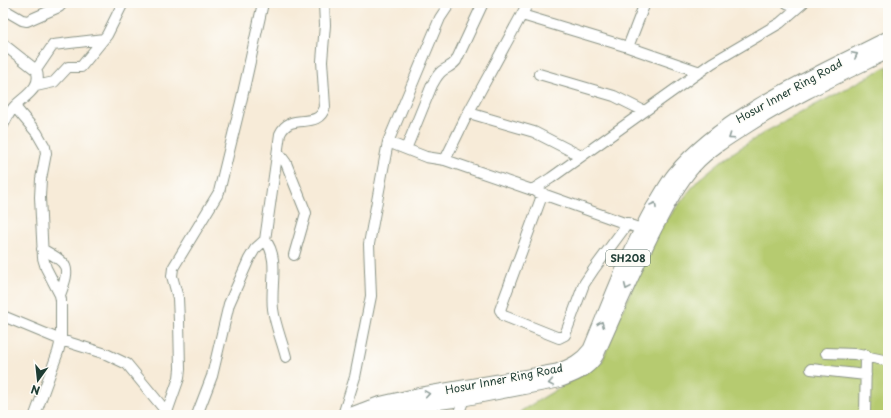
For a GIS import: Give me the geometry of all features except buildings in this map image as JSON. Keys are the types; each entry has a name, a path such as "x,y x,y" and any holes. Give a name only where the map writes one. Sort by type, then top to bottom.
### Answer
{"main road":[{"name":"Hosur Inner Ring Road","path":"349,415 378,404 417,395 558,371 574,365 583,358 590,348 641,229 673,175 690,155 702,144 737,119 769,99 888,38"},
{"name":"Hosur Inner Ring Road","path":"376,415 394,409 558,381 589,366 597,356 644,249 665,208 677,187 695,166 723,142 772,111 888,52"}],"street":[{"path":"3,9 22,20 27,21 60,7 64,3"},
{"path":"168,413 179,378 180,369 178,298 172,276 174,268 219,192 241,102 262,3"},
{"path":"198,415 212,376 229,304 249,259 255,249 265,240 280,134 287,124 297,121 315,120 323,114 325,107 322,61 325,25 324,3"},
{"path":"343,415 355,376 371,296 369,244 388,142 440,18 450,3"},
{"path":"406,149 436,77 441,72 453,66 483,3"},
{"path":"445,160 528,3"},
{"path":"628,47 645,3"},
{"path":"787,3 801,5"},
{"path":"3,125 16,106 36,86 54,82 68,67 81,67 107,35 121,4"},
{"path":"532,190 712,63 780,23 801,5"},
{"path":"522,15 628,47 700,72"},
{"path":"36,70 53,45 104,39"},
{"path":"3,44 36,70 38,75 36,86"},
{"path":"539,74 614,96 644,111"},
{"path":"16,106 37,133 45,147 46,153 41,179 40,197 42,249 44,262 60,295 62,326 58,352 35,415"},
{"path":"469,113 534,132 581,156"},
{"path":"388,142 426,157 445,160 543,193 641,229"},
{"path":"278,152 286,163 306,213 294,256"},
{"path":"543,193 500,310 504,316 559,338 565,335 584,284 628,223"},
{"path":"265,240 269,245 273,256 273,307 286,357"},
{"path":"42,249 59,259 66,268 66,278 60,295"},
{"path":"3,316 61,340 106,354 127,364 168,413"},
{"path":"826,353 866,355 888,361"},
{"path":"865,415 866,355"},
{"path":"810,369 866,375"},
{"path":"458,415 464,398"}],"green space":[{"path":"888,66 888,415 518,415 521,411 602,362 616,325 655,235 698,180 725,158 765,132"}]}
